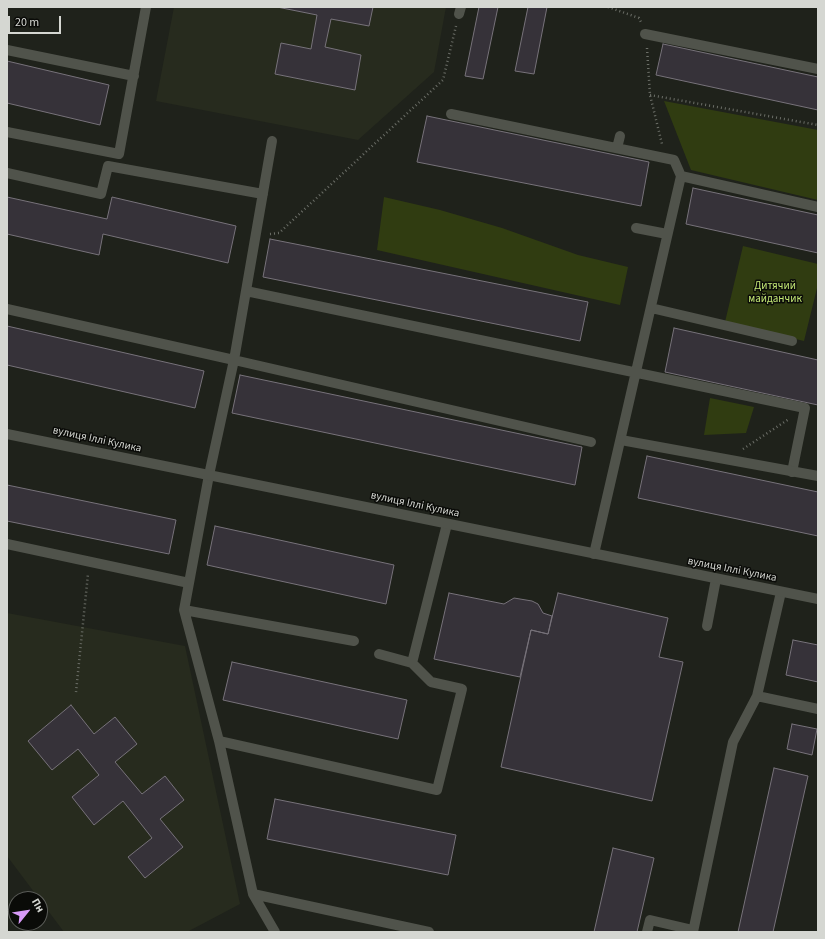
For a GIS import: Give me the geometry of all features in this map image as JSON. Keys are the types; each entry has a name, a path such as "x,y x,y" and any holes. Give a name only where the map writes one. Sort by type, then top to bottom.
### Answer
{"street":[{"path":"7,132 119,154 146,7"},
{"path":"645,34 818,69"},
{"path":"7,50 134,76"},
{"path":"451,114 674,160 681,176 594,554"},
{"path":"617,148 620,136"},
{"path":"272,141 234,360 209,475 184,610 219,741 253,894 275,932"},
{"path":"7,174 101,194 108,166 263,194"},
{"path":"681,176 818,207"},
{"path":"636,228 668,234"},
{"path":"246,291 636,374 805,408 792,472"},
{"path":"651,308 792,341"},
{"path":"7,309 592,442"},
{"name":"вулиця Іллі Кулика","path":"7,434 818,599"},
{"path":"620,440 818,476"},
{"path":"412,663 447,524"},
{"path":"7,544 189,583"},
{"path":"707,626 716,579"},
{"path":"647,932 650,920 693,931 733,742 757,696 781,592"},
{"path":"184,610 354,641"},
{"path":"219,741 437,790 462,689 431,682 412,663 379,654"},
{"path":"757,696 818,709"},
{"path":"253,894 429,932"}],"path":[{"path":"608,7 639,18 645,34 650,95 666,158"},
{"path":"256,235 279,233 443,80 460,10"},
{"path":"650,95 818,125"},
{"path":"726,460 805,408"},
{"path":"76,692 89,562"}],"shaded area":[{"path":"174,7 446,7 434,72 358,140 156,101"},
{"path":"7,613 185,646 240,904 187,932 64,932 48,911 48,891 33,891 7,856"}],"green space":[{"path":"664,101 818,130 818,200 691,170"},
{"path":"384,197 440,210 502,228 578,255 628,267 620,305 377,250"},
{"name":"Дитячий майданчик","path":"743,246 818,264 818,284 804,341 725,322"},
{"path":"710,398 754,407 746,433 704,435"}],"building":[{"path":"277,7 373,7 369,26 331,19 325,47 361,55 355,90 275,74 281,43 311,49 317,15"},
{"path":"479,7 498,7 483,79 465,76"},
{"path":"528,7 547,7 534,74 515,71"},
{"path":"663,44 818,77 818,110 656,75"},
{"path":"7,61 109,85 100,125 7,103"},
{"path":"427,116 649,162 641,206 417,162"},
{"path":"693,188 818,215 818,253 686,224"},
{"path":"7,197 107,219 112,197 236,226 228,263 103,234 99,255 7,234"},
{"path":"270,239 588,302 580,341 263,277"},
{"path":"7,326 204,371 195,408 7,365"},
{"path":"674,328 818,360 818,405 665,372"},
{"path":"240,375 582,447 575,485 232,413"},
{"path":"647,456 818,492 818,536 638,498"},
{"path":"7,485 176,520 169,554 7,521"},
{"path":"215,526 394,565 386,604 207,565"},
{"path":"449,593 504,604 514,598 532,601 538,604 543,613 552,616 548,634 531,630 520,677 434,659"},
{"path":"558,593 668,618 659,657 683,662 652,801 501,767 531,630 548,634"},
{"path":"793,640 818,645 818,682 786,675"},
{"path":"232,662 407,700 398,739 223,700"},
{"path":"71,705 94,734 115,717 137,744 115,762 142,794 165,776 184,800 160,819 183,847 145,878 128,857 152,838 123,801 94,825 72,797 99,775 78,749 52,770 28,741"},
{"path":"792,724 817,729 812,755 787,749"},
{"path":"774,768 808,776 773,932 738,932"},
{"path":"275,799 456,835 448,875 267,839"},
{"path":"613,848 654,858 637,932 594,932"}]}
